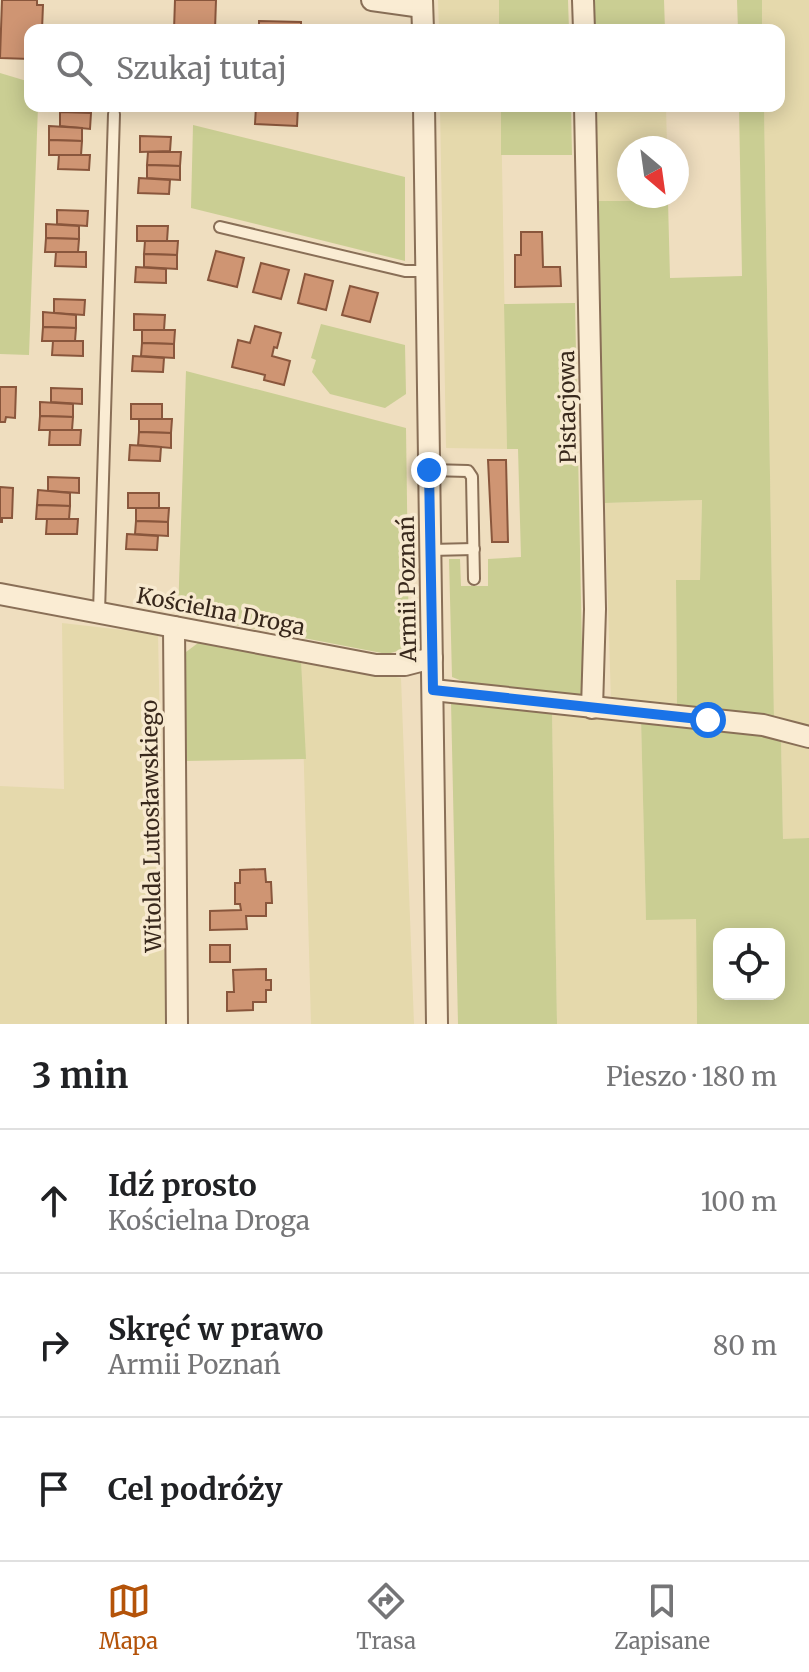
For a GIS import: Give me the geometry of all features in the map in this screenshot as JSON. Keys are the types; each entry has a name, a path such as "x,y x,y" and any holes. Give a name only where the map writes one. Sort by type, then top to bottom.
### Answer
{"street":[{"path":"372,0 422,4 423,24"},
{"path":"583,0 584,24"},
{"name":"Armii Poznań","path":"424,112 437,1024"},
{"name":"Pistacjowa","path":"585,112 595,609 592,708"},
{"name":"Kościelna Droga","path":"0,594 376,665 405,665 432,658"},
{"name":"Witolda Lutosławskiego","path":"174,627 177,1024"},
{"path":"433,690 763,725 809,737"}],"lane":[{"path":"99,612 114,114"},
{"path":"220,227 405,271 426,271"},
{"path":"429,470 462,470 468,471 472,477 474,579"},
{"path":"430,550 474,549"}],"shaded area":[{"path":"438,0 499,0 499,24 439,24"},
{"path":"762,0 809,0 809,728 774,720 764,112 785,112 785,24 762,24"},
{"path":"440,112 501,112 507,449 446,448"},
{"path":"595,112 666,112 667,136 617,136 617,201 596,201"},
{"path":"702,500 700,580 676,581 677,708 611,702 605,503"},
{"path":"62,623 158,634 166,1024 0,1024 0,786 64,789"},
{"path":"301,660 401,678 414,1024 311,1024"},
{"path":"552,711 641,719 646,919 696,918 697,1024 557,1024"},
{"path":"781,738 809,743 809,838 783,840"}],"green space":[{"path":"499,0 568,0 569,24 499,24"},
{"path":"590,0 664,0 665,24 592,24"},
{"path":"737,0 762,0 762,24 738,24"},
{"path":"0,73 24,80 24,112 38,112 29,355 0,354"},
{"path":"501,112 571,112 572,155 501,155"},
{"path":"739,112 764,112 774,720 677,708 676,580 700,580 702,500 605,503 596,201 617,201 617,208 668,208 670,278 742,276"},
{"path":"193,125 405,177 405,261 191,208"},
{"path":"575,303 583,698 480,688 452,677 449,559 460,559 461,586 488,586 488,559 521,557 518,449 507,449 504,304"},
{"path":"321,324 405,345 406,394 385,408 330,394 312,372 316,360 311,358"},
{"path":"186,371 406,428 409,648 387,654 178,614"},
{"path":"198,643 301,660 306,759 185,761 182,655"},
{"path":"451,701 552,711 557,1024 458,1024"},
{"path":"641,719 781,738 783,839 809,838 809,1024 697,1024 696,919 646,920"}],"building":[{"path":"2,0 37,0 37,5 43,5 42,24 24,24 24,59 0,58"},
{"path":"175,0 216,0 215,24 174,24"},
{"path":"259,21 301,22 301,24 259,24"},
{"path":"60,112 91,113 90,129 60,126"},
{"path":"256,112 298,112 297,126 255,124"},
{"path":"49,126 82,128 82,141 49,140"},
{"path":"140,136 171,137 170,151 140,152"},
{"path":"49,140 82,141 81,155 49,155"},
{"path":"148,152 181,152 180,166 147,165"},
{"path":"59,155 90,155 89,170 58,169"},
{"path":"147,165 180,166 180,180 147,178"},
{"path":"139,178 170,180 169,194 138,193"},
{"path":"57,210 88,211 87,226 57,224"},
{"path":"46,224 79,226 79,239 46,238"},
{"path":"137,226 168,226 167,241 137,241"},
{"path":"521,232 542,232 543,267 560,267 561,286 515,287 515,255 521,255"},
{"path":"46,238 79,239 78,252 45,252"},
{"path":"145,241 178,241 177,255 144,254"},
{"path":"216,251 244,258 237,287 208,280"},
{"path":"56,252 86,252 86,267 55,266"},
{"path":"144,254 177,255 177,269 144,267"},
{"path":"261,263 289,270 281,299 253,292"},
{"path":"136,267 166,269 166,283 135,282"},
{"path":"305,274 333,281 326,310 298,303"},
{"path":"350,286 378,293 370,322 342,315"},
{"path":"54,299 85,300 84,315 54,313"},
{"path":"43,312 76,315 76,328 43,327"},
{"path":"134,314 165,315 164,330 134,330"},
{"path":"255,326 281,333 272,356 290,361 284,385 264,380 265,375 232,367 238,340 250,343"},
{"path":"43,327 76,328 75,341 42,341"},
{"path":"142,330 175,330 174,344 142,343"},
{"path":"53,341 83,341 83,356 52,355"},
{"path":"142,343 174,344 174,358 141,356"},
{"path":"133,356 164,358 163,372 132,371"},
{"path":"0,387 16,387 15,418 6,417 5,422 0,422"},
{"path":"51,388 82,389 82,404 51,402"},
{"path":"40,402 73,404 73,417 40,416"},
{"path":"131,404 162,404 162,419 131,419"},
{"path":"40,416 73,417 72,430 39,430"},
{"path":"139,419 172,419 171,433 139,432"},
{"path":"50,430 81,430 80,445 49,445"},
{"path":"139,432 171,433 171,448 138,445"},
{"path":"130,445 161,447 160,461 129,460"},
{"path":"488,460 506,460 508,542 492,542"},
{"path":"48,477 79,478 79,493 48,491"},
{"path":"0,487 13,488 12,518 2,518 2,522 0,522"},
{"path":"38,490 70,493 70,506 37,505"},
{"path":"128,493 159,493 159,508 128,508"},
{"path":"37,505 70,506 69,519 36,519"},
{"path":"136,508 169,508 168,522 136,521"},
{"path":"47,519 78,519 77,534 46,534"},
{"path":"136,521 168,522 168,536 135,534"},
{"path":"127,534 158,536 157,550 126,549"},
{"path":"265,869 266,882 271,882 272,903 266,903 266,916 246,916 247,929 210,930 210,911 241,910 240,904 235,904 235,883 240,883 240,870"},
{"path":"210,945 230,945 230,962 210,962"},
{"path":"266,969 266,980 271,980 271,990 266,990 266,1002 253,1002 253,1010 227,1011 227,992 234,992 233,970"}],"route":[{"path":"429,470 433,690 708,720"}]}
